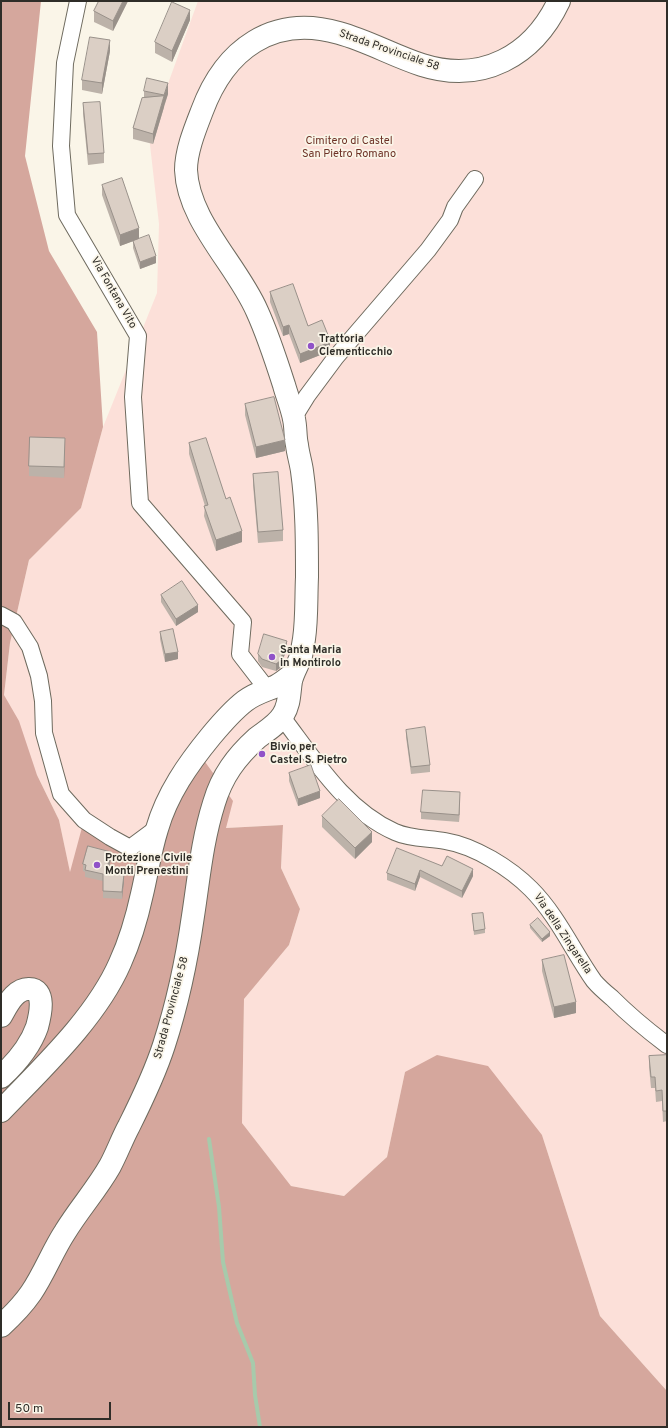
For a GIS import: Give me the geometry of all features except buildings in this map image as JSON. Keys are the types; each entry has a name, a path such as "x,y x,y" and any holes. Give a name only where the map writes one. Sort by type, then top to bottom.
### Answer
{"street":[{"name":"Via Fontana Vito","path":"78,1 65,63 60,146 67,215 138,336 133,397 140,503 242,622 240,654 267,689"},
{"name":"Strada Provinciale 58","path":"1,1326 29,1296 63,1235 109,1166 146,1090 162,1051 180,983 191,929 204,841 219,787 236,759 257,738 282,717 289,703 292,676 300,658 304,638 307,545 306,507 302,468 296,442 294,417 268,334 241,280 197,212 189,189 186,171 187,159 201,112 209,93 230,61 238,53 254,42 275,33 295,28 317,28 351,36 411,61 434,68 456,71 475,70 496,64 517,54 545,27 559,1"},
{"path":"294,417 307,396 336,357 428,250 450,220 455,207 475,179"},
{"path":"1,615 14,622 30,647 41,688 44,733 61,794 84,820 130,848 157,828"},
{"path":"1,1111 82,1024 115,973 133,928 142,896 157,828 176,786 198,752 219,726 238,707 251,697 274,687 292,676"},
{"name":"Via della Zingarella","path":"282,717 336,787 355,806 382,826 397,833 446,841 471,848 504,867 531,889 551,913 595,983 628,1014 667,1044"},
{"path":"1,1016 11,999 20,991 30,989 38,993 40,996 39,1016 33,1037 15,1063 1,1076"}],"green space":[{"name":"Cimitero di Castel San Pietro Romano","path":"198,1 667,1 667,1391 600,1316 542,1135 405,1072 387,1157 344,1196 291,1186 242,1123 244,999 289,945 300,909 281,868 283,825 226,828 157,828 70,873 59,820 37,775 4,695 10,643 29,560 81,508 103,427 157,293 159,224 149,136"}],"shaded area":[{"path":"1,1 41,1 25,156 49,251 97,332 103,427 81,508 29,560 10,643 4,695 19,721 37,775 59,820 70,872 84,820 130,848 143,838 198,752 233,801 226,828 283,825 281,868 300,909 289,945 244,999 242,1123 291,1186 344,1196 387,1157 405,1072 437,1055 488,1066 542,1135 600,1316 667,1391 667,1427 1,1427"}],"waterway":[{"path":"209,1139 219,1207 223,1262 237,1323 253,1363 255,1395 260,1427"}],"place":[{"name":"Trattoria Clementicchio","path":"311,346"},
{"name":"Santa Maria in Montirolo","path":"272,657"},
{"name":"Bivio per Castel S. Pietro","path":"262,754"},
{"name":"Protezione Civile Monti Prenestini","path":"97,865"}]}
